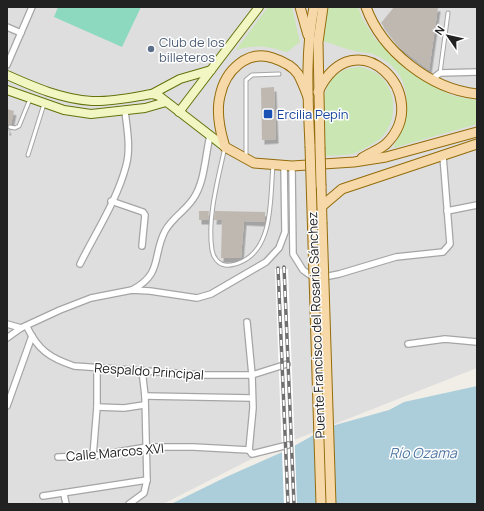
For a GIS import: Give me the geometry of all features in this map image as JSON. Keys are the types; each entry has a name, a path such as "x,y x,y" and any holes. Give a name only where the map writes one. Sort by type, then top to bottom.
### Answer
{"main road":[{"path":"178,112 259,7"},
{"path":"300,7 309,40"},
{"path":"309,40 314,7"},
{"name":"Puente Francisco del Rosario Sánchez","path":"324,7 318,42 318,92 330,504"},
{"path":"366,7 380,34 391,48 406,62 432,79 459,91 477,94"},
{"name":"Puente Francisco del Rosario Sánchez","path":"309,40 308,116 321,504"},
{"path":"225,147 219,119 219,96 229,75 243,60 263,55 291,66 298,74 308,97"},
{"path":"318,92 323,81 334,68 341,63 350,60 369,62 378,65 392,78 401,103 400,122 386,143 378,150 354,162"},
{"path":"7,75 36,88 67,97 92,101 152,94 180,79 211,70"},
{"path":"7,90 64,110 91,114 145,108 166,102"},
{"path":"152,94 158,96 225,147 246,160 273,166 354,162 386,157 477,132"},
{"path":"308,116 319,117"},
{"path":"322,206 342,189 477,144"}],"street":[{"path":"7,65 32,7"},
{"path":"7,27 21,33"},
{"path":"432,79 440,73 477,72"},
{"path":"80,264 111,201 126,165 129,141 125,111"},
{"path":"132,290 144,283 152,274 166,229 175,217 191,202 197,193 210,136"},
{"path":"288,166 293,254 303,270 310,275 324,277 396,257 443,252 450,244 443,156"},
{"path":"7,338 60,310 91,298 132,290 150,291 197,298 211,294 266,262 279,248 284,232 288,166"},
{"path":"111,201 143,212 145,215 142,246"},
{"path":"447,211 477,205"},
{"path":"247,322 252,374 252,408 249,450"},
{"path":"7,324 24,328"},
{"name":"Respaldo Principal","path":"24,328 44,352 55,360 74,366 203,375 252,374 287,364"},
{"path":"7,406 32,336"},
{"path":"408,344 445,339 477,342"},
{"path":"93,456 97,407 97,368"},
{"path":"129,504 144,493 147,480 147,447 144,405 145,396 142,370"},
{"path":"145,396 251,398"},
{"path":"97,407 124,408 144,405"},
{"name":"Calle Marcos XVI","path":"58,457 93,456 147,447 193,447 249,450 252,454 288,445"},
{"path":"43,496 64,494 147,480"},
{"path":"64,494 66,504"}],"lane":[{"path":"440,73 448,13"},
{"path":"246,160 246,80 252,75 280,74"},
{"path":"10,127 15,128 19,126 30,98"},
{"path":"28,155 44,104"},
{"path":"225,147 212,208 212,251 217,261 224,265 233,265 246,259 258,248 266,229 273,166"}],"shaded area":[{"path":"7,7 477,7 477,368 271,449 163,504 7,504"}],"green space":[{"path":"58,7 141,7 122,47 54,17"},
{"path":"268,7 292,7 300,42 287,52 262,46 236,50"},
{"path":"328,7 358,7 362,18 375,39 422,80 453,96 477,100 477,124 393,148 404,121 406,108 406,95 403,83 397,72 387,62 373,54 357,52 323,41"},
{"path":"360,67 377,74 387,84 393,99 393,115 390,123 382,137 362,150 348,155 325,156 323,114 327,88 334,77 344,70"}],"water":[{"name":"Río Ozama","path":"477,386 477,504 171,504 226,477 287,450 328,427 389,410 404,402"}],"pier":[{"path":"275,269 288,269 297,504 284,504"}],"building":[{"path":"394,7 438,7 429,70 400,48 381,23"},
{"name":"Ercilia Pepín","path":"274,87 276,139 262,140 261,88"},
{"path":"7,109 14,111 11,124 7,126"},
{"path":"199,211 209,211 208,220 199,220"},
{"path":"215,211 265,212 265,222 244,221 241,258 221,258 222,220 214,220"}],"railway":[{"path":"284,267 294,504"},
{"path":"278,268 288,504"}],"place":[{"name":"Club de los billeteros","path":"151,49"},
{"name":"Ercilia Pepín","path":"268,114"}]}
